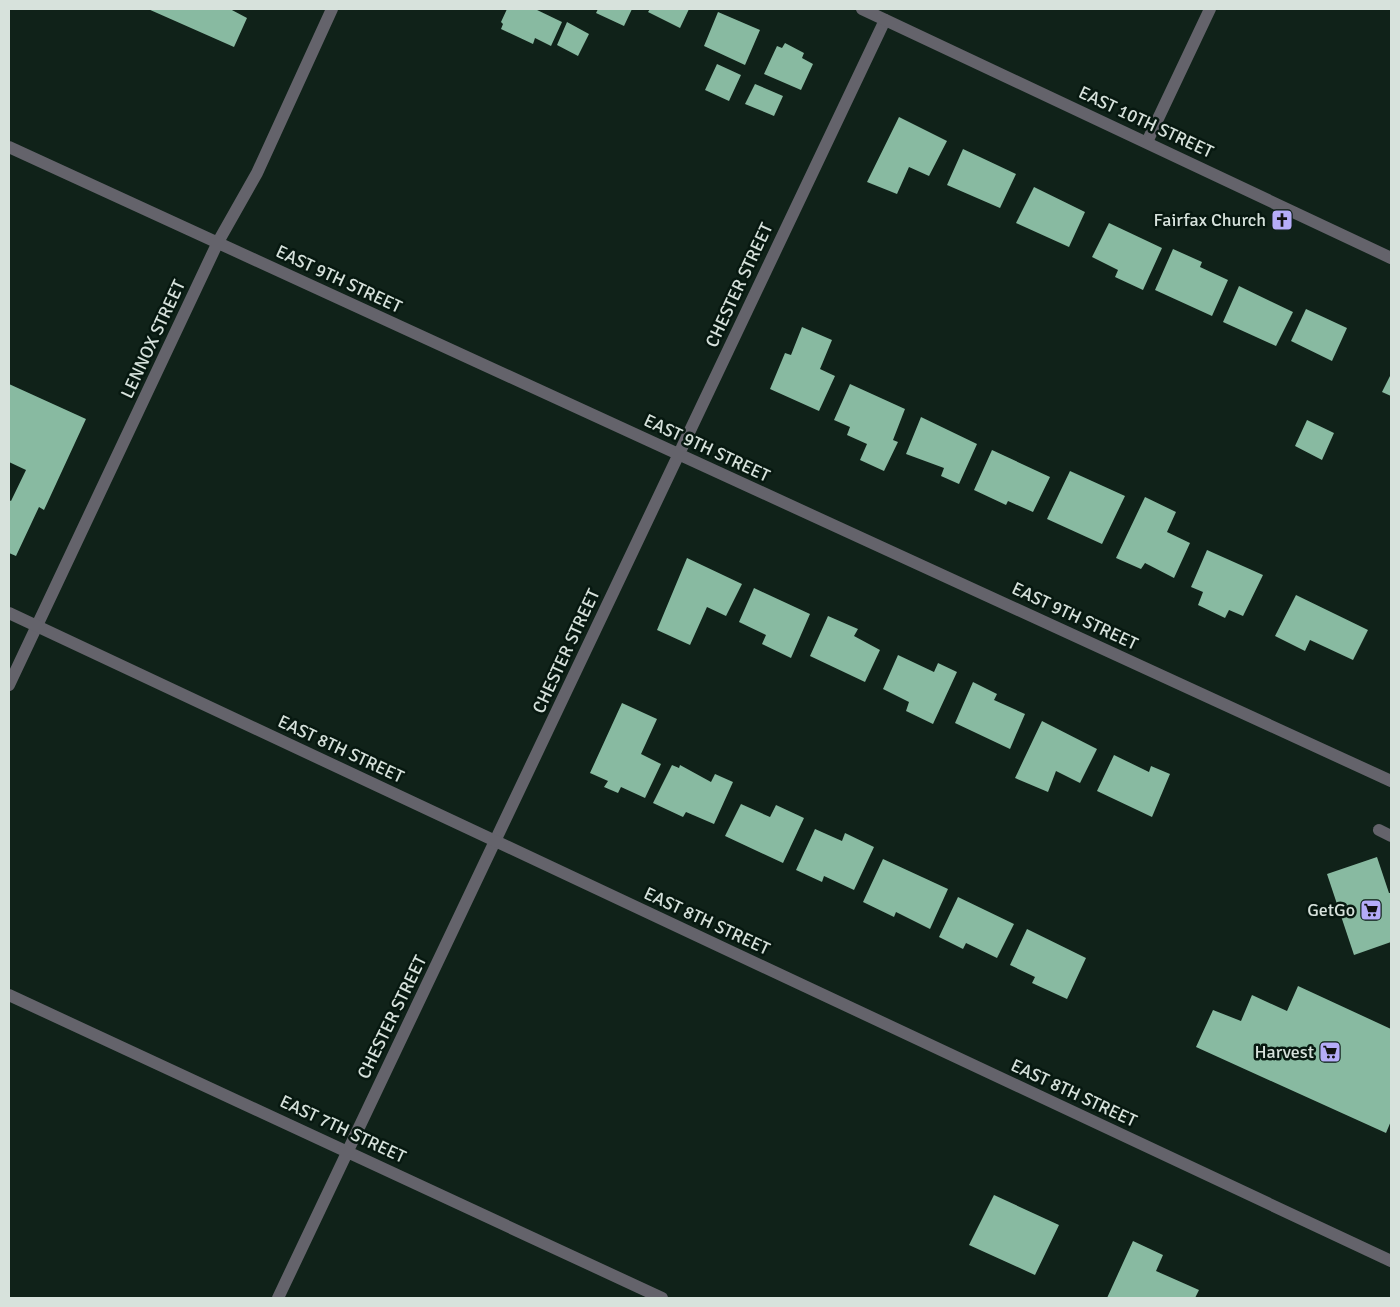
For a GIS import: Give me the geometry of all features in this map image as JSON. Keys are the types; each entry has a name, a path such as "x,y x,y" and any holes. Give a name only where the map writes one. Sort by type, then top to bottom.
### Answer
{"street":[{"name":"LENNOX STREET","path":"9,686 218,242 257,173 332,9"},
{"name":"EAST 10TH STREET","path":"862,9 1391,258"},
{"path":"1147,142 1210,9"},
{"name":"CHESTER STREET","path":"278,1298 885,20"},
{"name":"EAST 9TH STREET","path":"9,146 1391,780"},
{"name":"EAST 8TH STREET","path":"9,613 1391,1261"},
{"path":"1379,830 1391,836"},
{"name":"EAST 7TH STREET","path":"9,995 348,1150 662,1298"}],"building":[{"path":"148,9 230,9 247,18 234,47"},
{"path":"507,9 535,9 562,22 551,46 535,38 533,44 501,29 503,24 501,22"},
{"path":"598,9 632,9 624,26 596,13"},
{"path":"650,9 689,9 680,28 648,12"},
{"path":"718,12 760,30 745,65 704,46"},
{"path":"567,22 589,34 578,56 557,45"},
{"path":"785,43 804,53 802,58 813,64 801,90 764,74 777,46 782,48"},
{"path":"717,64 741,75 729,101 705,90"},
{"path":"755,84 783,96 774,116 745,104"},
{"path":"899,117 947,141 929,176 909,167 897,194 867,182"},
{"path":"963,149 1016,174 1000,208 947,185"},
{"path":"1034,187 1085,212 1069,247 1016,223"},
{"path":"1109,223 1162,248 1143,290 1115,277 1118,270 1092,257"},
{"path":"1173,249 1202,262 1200,267 1228,280 1212,316 1155,290"},
{"path":"1239,286 1293,312 1276,346 1223,322"},
{"path":"1306,309 1347,328 1332,361 1291,341"},
{"path":"802,327 832,340 820,369 835,376 819,411 770,389 785,353 791,355"},
{"path":"1391,374 1391,396 1382,392"},
{"path":"9,384 86,419 44,510 39,507 16,556 9,553 9,500 11,501 26,470 9,462"},
{"path":"850,384 905,409 893,440 898,442 884,471 860,460 867,444 847,435 850,427 834,420"},
{"path":"921,417 977,444 959,484 941,476 944,468 906,454"},
{"path":"1307,420 1334,433 1322,460 1295,446"},
{"path":"992,450 1050,477 1033,512 1008,501 1006,505 974,490"},
{"path":"1070,471 1125,496 1102,544 1047,519"},
{"path":"1145,497 1176,512 1167,532 1190,543 1174,578 1145,563 1141,569 1116,558"},
{"path":"1207,550 1263,575 1243,616 1229,610 1225,618 1198,605 1203,592 1191,587"},
{"path":"687,558 742,584 726,616 707,607 690,645 657,630"},
{"path":"754,588 810,614 791,658 762,644 766,635 739,622"},
{"path":"1296,595 1368,630 1353,660 1310,640 1305,651 1275,636"},
{"path":"828,616 858,629 854,636 880,650 865,682 810,656"},
{"path":"898,655 934,672 938,663 957,672 933,724 906,711 909,702 883,689"},
{"path":"973,682 997,694 994,700 1025,714 1010,749 955,723"},
{"path":"622,703 657,719 641,754 661,764 645,798 621,787 618,793 604,787 608,781 590,773"},
{"path":"1042,721 1097,749 1080,783 1056,771 1048,792 1015,778"},
{"path":"1114,755 1149,772 1151,766 1170,774 1152,817 1097,791"},
{"path":"672,765 679,768 680,765 711,782 715,774 733,782 714,824 686,812 683,817 653,803"},
{"path":"741,804 770,817 776,805 804,818 783,863 725,836"},
{"path":"815,829 842,841 845,833 874,847 854,890 824,876 822,882 796,870"},
{"path":"1377,857 1389,893 1391,893 1391,942 1354,955 1327,874"},
{"path":"883,859 948,889 930,929 896,912 894,917 863,902"},
{"path":"958,897 1014,924 997,958 966,943 963,949 939,937"},
{"path":"1027,929 1086,958 1067,999 1032,983 1035,977 1010,965"},
{"name":"Harvest","path":"1298,986 1391,1029 1391,1121 1386,1133 1196,1047 1213,1010 1241,1021 1252,995 1287,1011"},
{"path":"994,1195 1059,1225 1035,1275 969,1245"},
{"path":"1133,1241 1163,1255 1156,1271 1199,1290 1195,1298 1107,1298"}],"place":[{"name":"Fairfax Church","path":"1282,220"},
{"name":"GetGo","path":"1371,910"},
{"name":"Harvest","path":"1330,1052"}]}
